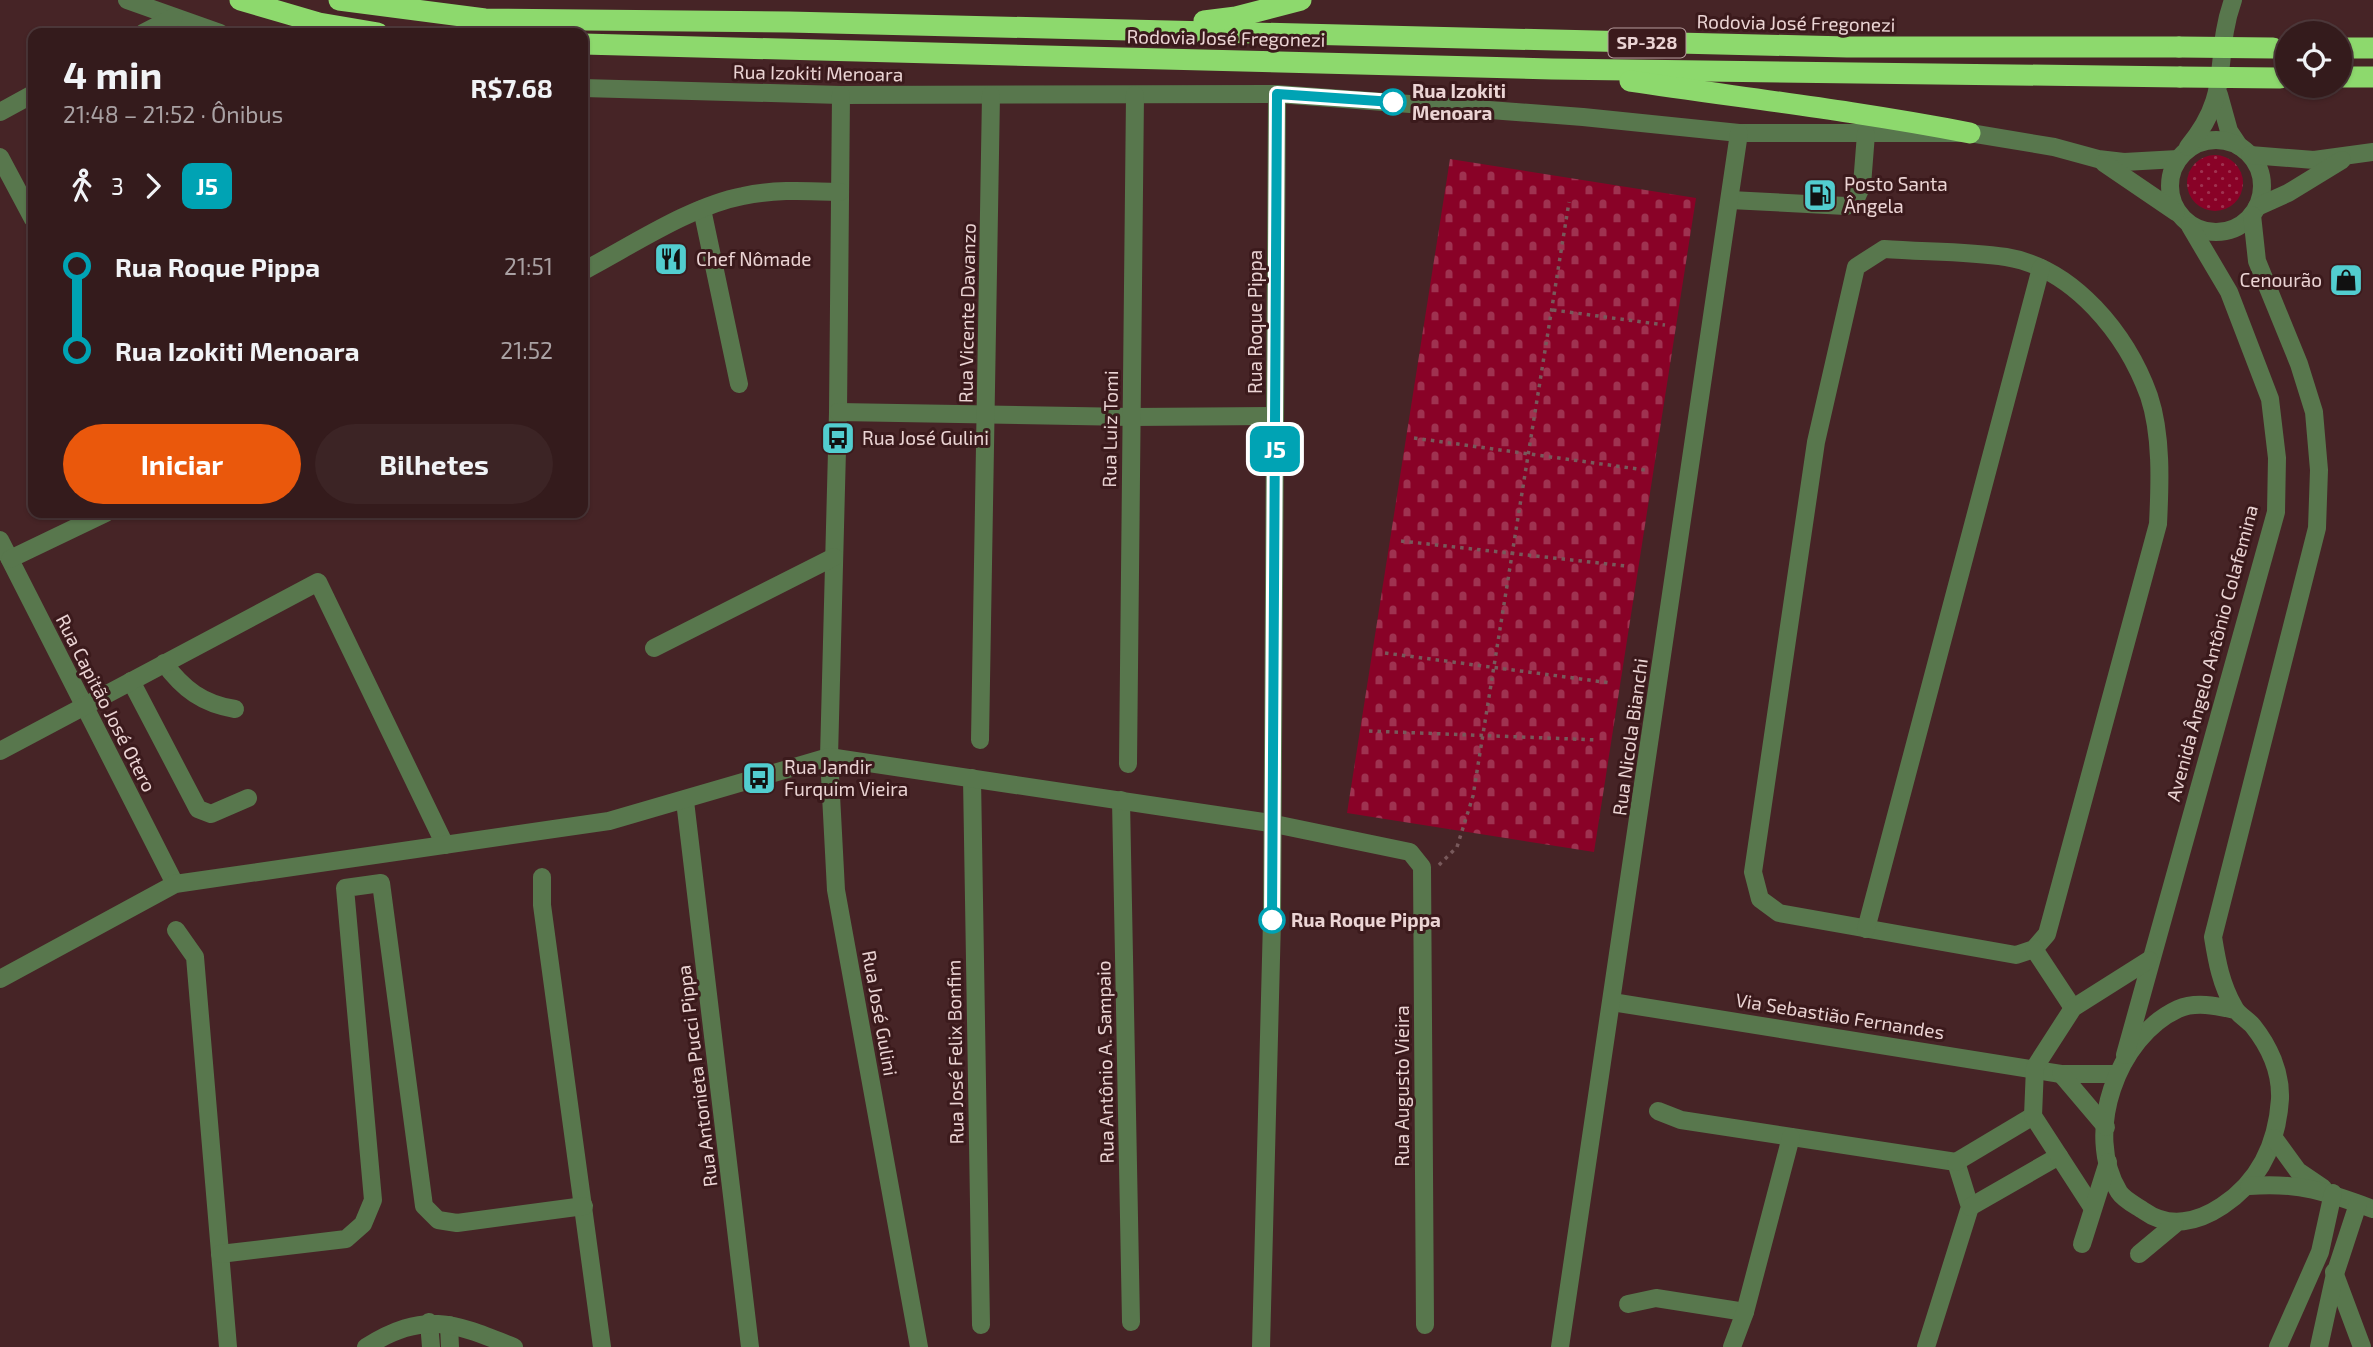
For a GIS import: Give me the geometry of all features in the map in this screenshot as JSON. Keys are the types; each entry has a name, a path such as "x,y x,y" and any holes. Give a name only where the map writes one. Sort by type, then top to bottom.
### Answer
{"highway":[{"path":"240,0 319,23 348,28"},
{"name":"Rodovia José Fregonezi","path":"339,0 485,19 1847,47 2275,48"},
{"path":"1115,31 1236,18 1301,0"},
{"name":"Rodovia José Fregonezi","path":"588,44 1552,69 2275,78"},
{"path":"2352,48 2373,48"},
{"path":"1552,69 1782,104 1867,113 1970,133"},
{"path":"2352,77 2373,77"}],"street":[{"path":"127,0 206,28"},
{"path":"2228,6 2219,95 2211,115 2170,176 2170,195 2177,212 2190,226 2206,232 2223,232 2239,226 2254,211 2348,157"},
{"path":"153,28 174,17"},
{"name":"Rua Izokiti Menoara","path":"588,88 841,95 1277,94 1583,117 1740,133 1970,133 2124,162 2182,155"},
{"name":"Rua Roque Pippa","path":"1261,1347 1272,920 1270,823 1277,94"},
{"name":"Rua José Gulini","path":"841,95 838,412 829,757 836,890 919,1347"},
{"name":"Rua Luiz Tomi","path":"1128,764 1135,95"},
{"path":"2219,95 2229,131 2259,171 2262,189 2254,211 2257,261 2299,364 2314,412 2319,470 2317,528 2213,937 2220,977 2235,1010"},
{"name":"Rua Vicente Davanzo","path":"980,740 990,96"},
{"path":"0,112 28,97"},
{"name":"Rua Nicola Bianchi","path":"1560,1347 1740,133"},
{"path":"1730,200 1846,206 1854,203 1862,185 1866,134"},
{"path":"2182,155 2202,141 2221,140 2245,150 2281,159 2348,157 2373,152"},
{"path":"0,158 28,210"},
{"name":"Rua Izokiti Menoara","path":"2098,159 2177,212"},
{"path":"588,268 702,209 742,196 785,191 840,192"},
{"path":"702,209 739,384"},
{"name":"Avenida Ângelo Antônio Colafemina","path":"2120,1067 2276,512 2277,457 2270,399 2229,292 2190,226"},
{"path":"1884,249 2008,257 2041,268 2084,294 2117,335 2149,397 2161,471 2158,524 2047,934 2034,949 2016,955 1779,913 1760,899 1753,872 1816,442 1856,267 1884,249"},
{"path":"1866,929 2041,268"},
{"path":"838,412 1132,418 1275,416"},
{"path":"10,559 96,518"},
{"name":"Rua Capitão José Otero","path":"0,540 175,884"},
{"path":"654,648 834,557"},
{"path":"0,751 318,582 445,845"},
{"path":"164,663 189,691 211,705 235,709"},
{"path":"131,681 198,809 211,814 248,798"},
{"path":"0,979 175,884 609,821 829,757 1270,823"},
{"name":"Rua José Felix Bonfim","path":"972,778 981,1325"},
{"name":"Rua Antônio A. Sampaio","path":"1121,800 1131,1322"},
{"name":"Rua Antonieta Pucci Pippa","path":"685,801 750,1347"},
{"name":"Rua Augusto Vieira","path":"1270,823 1410,852 1422,867 1425,1325"},
{"path":"542,877 542,905 601,1347"},
{"path":"220,1254 346,1239 363,1224 373,1200 345,888 381,883 424,1206 438,1220 457,1223 584,1206"},
{"path":"176,930 195,957 228,1347"},
{"path":"2034,949 2073,1008"},
{"path":"2092,1207 2033,1116 2035,1067 2073,1008 2149,960"},
{"name":"Via Sebastião Fernandes","path":"1612,1002 2060,1073 2120,1067"},
{"path":"2139,1254 2175,1224 2209,1215 2249,1186 2264,1162 2274,1138 2280,1097 2274,1058 2252,1024 2235,1010 2211,1004 2180,1008 2155,1023 2120,1067 2109,1091 2106,1127 2108,1162 2120,1194 2156,1220 2175,1224"},
{"path":"2060,1073 2106,1127"},
{"path":"1658,1111 1681,1120 1956,1161 2033,1116"},
{"path":"1732,1347 1745,1312 1791,1137"},
{"path":"2274,1138 2298,1171 2330,1192 2366,1207 2335,1274 2319,1347"},
{"path":"1970,1207 2059,1156"},
{"path":"1926,1347 1970,1207 1956,1161"},
{"path":"2082,1244 2108,1162"},
{"path":"2249,1186 2277,1184 2330,1192"},
{"path":"2278,1347 2320,1252 2330,1192"},
{"path":"2320,1252 2335,1274 2362,1347"},
{"path":"1628,1304 1656,1298 1745,1312"},
{"path":"429,1322 431,1347"},
{"path":"366,1347 398,1339 429,1322 466,1327 514,1347"},
{"path":"449,1325 450,1347"}],"path":[{"path":"1422,882 1457,847 1474,796 1569,202"},
{"path":"1552,310 1665,325"},
{"path":"1414,438 1645,470"},
{"path":"1401,541 1626,566"},
{"path":"1385,653 1611,683"},
{"path":"1369,731 1598,740"}],"green space":[{"path":"2209,155 2221,155 2231,159 2239,167 2243,183 2239,199 2231,207 2221,211 2209,211 2199,207 2191,199 2187,189 2187,177 2191,167 2199,159"},
{"path":"1450,159 1696,198 1594,852 1347,813"}],"bus line":[{"name":"J5","path":"1272,920 1270,823 1277,94 1393,102"}],"place":[{"name":"Rua Izokiti Menoara","path":"1393,102"},
{"name":"Posto Santa Ângela","path":"1820,195"},
{"name":"Chef Nômade","path":"671,259"},
{"name":"Cenourão","path":"2346,280"},
{"name":"Rua José Gulini","path":"838,438"},
{"name":"Rua Jandir Furquim Vieira","path":"759,778"},
{"name":"Rua Roque Pippa","path":"1272,920"}]}
